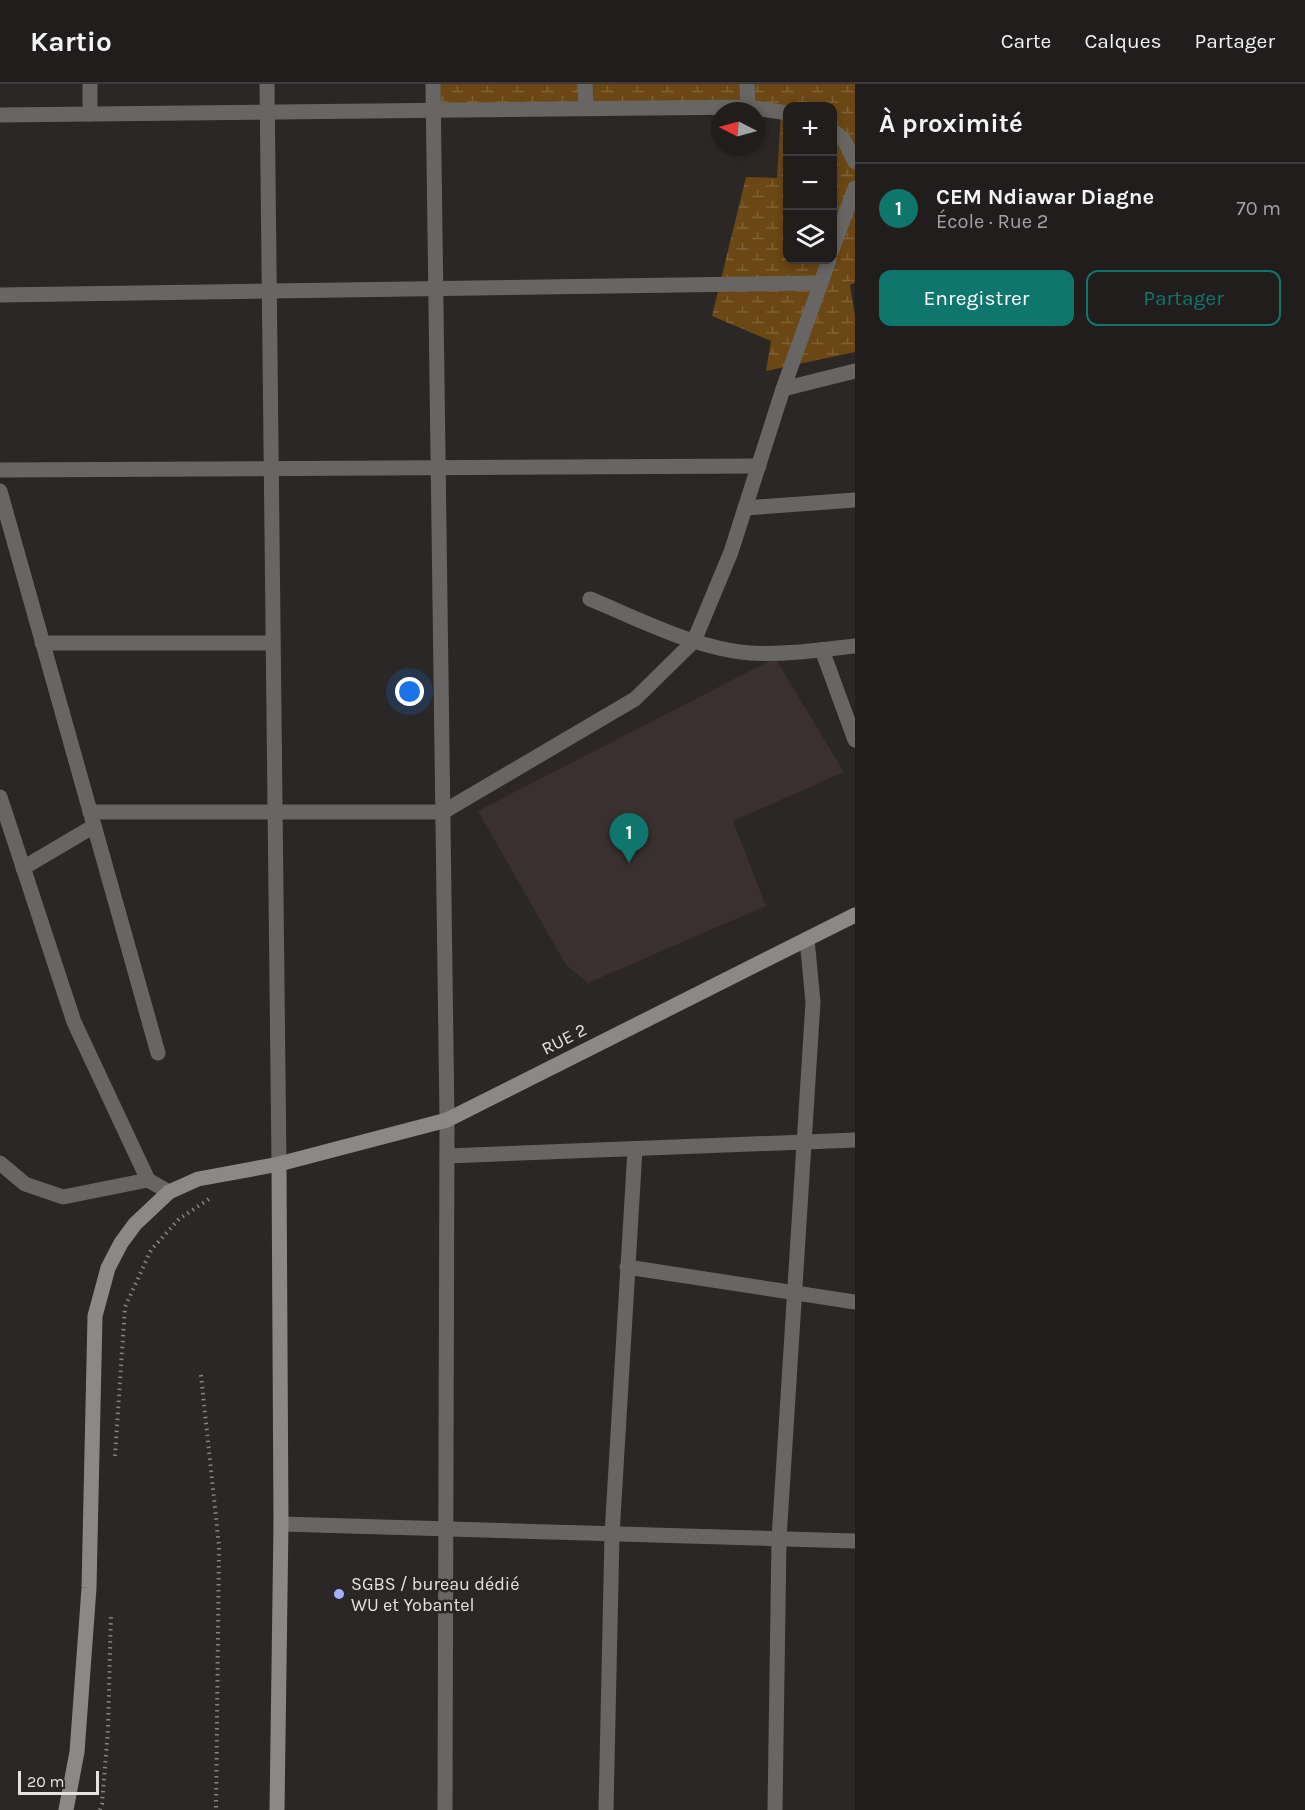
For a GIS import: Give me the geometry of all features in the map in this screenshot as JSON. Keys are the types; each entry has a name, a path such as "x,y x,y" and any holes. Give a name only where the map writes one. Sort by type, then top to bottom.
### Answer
{"street":[{"path":"90,84 90,114"},
{"path":"267,84 279,1164 281,1524 277,1810"},
{"path":"433,84 447,1120 445,1810"},
{"path":"585,84 585,108"},
{"path":"747,84 748,102"},
{"path":"0,115 711,107"},
{"path":"765,110 783,112"},
{"path":"837,134 844,140 855,162"},
{"path":"837,239 852,205 855,188"},
{"path":"23,868 92,819 275,812 443,812 635,699 694,641 731,552 783,389 827,264"},
{"path":"0,295 820,283"},
{"path":"783,389 855,371"},
{"path":"0,470 759,466"},
{"path":"0,491 158,1053"},
{"path":"745,508 855,500"},
{"path":"590,600 694,641 726,650 778,653 855,646"},
{"path":"42,643 273,643"},
{"path":"822,650 855,740"},
{"path":"0,797 74,1022 148,1180 169,1192"},
{"name":"RUE 2","path":"66,1810 77,1752 89,1588 95,1316 108,1268 121,1243 135,1224 169,1192 198,1179 279,1164 447,1120 855,915"},
{"path":"775,1810 779,1539 813,1002 807,939"},
{"path":"447,1156 855,1140"},
{"path":"606,1810 612,1535 635,1149"},
{"path":"0,1163 25,1184 63,1197 148,1180"},
{"path":"627,1267 855,1302"},
{"path":"281,1524 855,1541"}],"path":[{"path":"115,1461 125,1307 151,1250 178,1219 212,1197"},
{"path":"201,1375 219,1546 216,1810"},
{"path":"100,1810 108,1730 111,1602"}],"shaded area":[{"path":"775,658 844,772 733,821 766,906 588,983 566,965 478,811"}],"green space":[{"path":"430,84 855,84 855,283 850,285 855,316 855,352 766,371 771,341 712,316 746,177 777,178 781,111 765,111 765,102 711,102 711,112 430,115"}],"place":[{"name":"CEM Ndiawar Diagne","path":"629,863"},
{"name":"SGBS / bureau dédié WU et Yobantel","path":"339,1594"}]}
